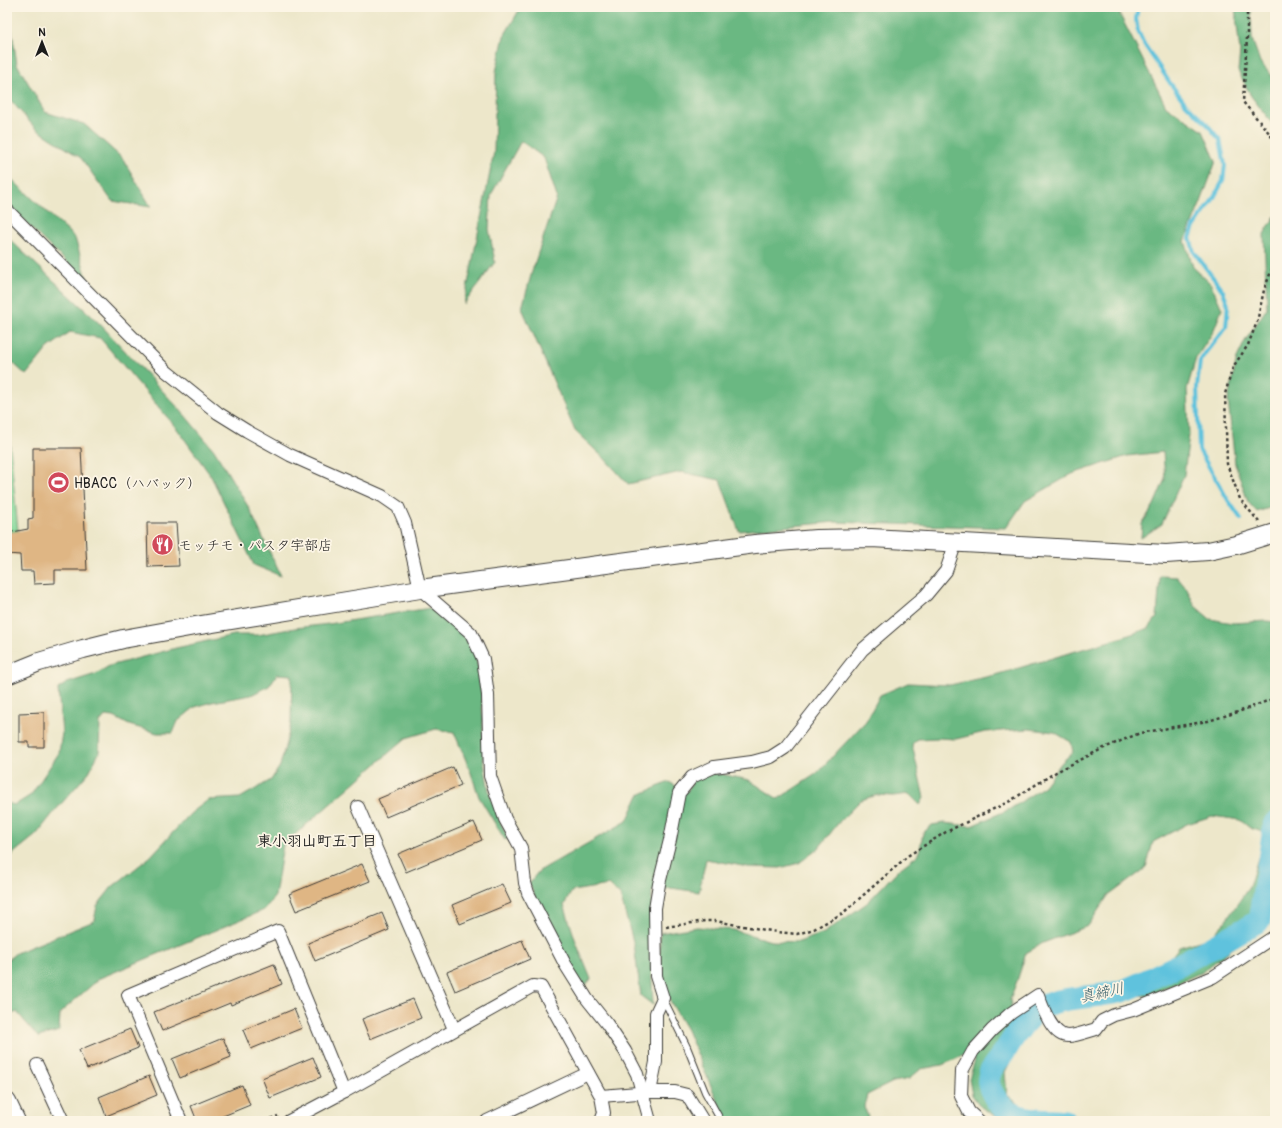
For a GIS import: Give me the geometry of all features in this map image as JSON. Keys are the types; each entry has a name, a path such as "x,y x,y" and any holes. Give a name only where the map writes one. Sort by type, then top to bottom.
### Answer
{"street":[{"path":"7,210 166,371 218,413 290,455 382,496 398,507 405,524 420,589 471,633 483,659 488,695 490,776 505,819 521,848 525,883 528,893 569,970 587,999 607,1024 625,1051 646,1092 650,1121"},
{"path":"7,675 39,662 83,648 194,626 420,589 762,543 816,539 871,538 1166,554 1208,552 1272,534"},
{"path":"646,1092 656,1062 656,1012 663,998 656,976 654,929 655,908 679,793 692,777 714,767 752,762 771,757 785,748 862,650 926,595 946,571 956,542"},
{"path":"358,807 454,1029"},
{"path":"181,1121 128,995 278,931 344,1092"},
{"path":"979,1121 969,1112 961,1096 962,1071 973,1051 992,1030 1011,1013 1038,995 1048,1018 1056,1031 1068,1036 1089,1031 1096,1029 1102,1021 1114,1015 1133,1010 1213,977 1275,936"},
{"path":"289,1121 344,1092 533,986 541,987 601,1096 604,1113 601,1121"},
{"path":"37,1065 63,1121"},
{"path":"487,1121 588,1073"},
{"path":"601,1096 646,1092 675,1092 687,1094 703,1121"},
{"path":"7,1102 16,1121"}],"lane":[{"path":"663,998 687,1047 705,1092 721,1121"}],"path":[{"path":"1248,7 1243,102 1270,134 1275,143"},
{"path":"1272,534 1240,499 1227,464 1225,394 1233,367 1248,345 1257,322 1264,290 1275,261"},
{"path":"654,929 705,921 715,921 776,932 797,934 814,929 843,913 909,855 946,832 1010,801 1056,772 1104,748 1140,733 1208,721 1238,712 1275,698"}],"green space":[{"path":"7,7 17,64 45,112 84,124 123,159 151,207 112,201 81,158 35,128 7,96"},
{"path":"521,7 1121,7 1120,15 1166,106 1203,131 1216,161 1185,241 1193,267 1211,284 1222,309 1213,332 1196,358 1187,389 1189,435 1184,475 1162,524 1141,538 1142,524 1154,505 1165,479 1163,452 1127,456 1072,474 1025,501 1006,528 835,522 739,531 720,480 681,472 628,484 605,459 575,431 522,308 533,268 557,197 544,158 521,141 491,195 489,229 495,262 464,304 494,152 496,72 504,36"},
{"path":"1235,7 1251,7 1252,39 1260,62 1275,80 1275,127 1251,96 1238,71 1240,52"},
{"path":"7,175 75,238 88,282 7,204"},
{"path":"1275,216 1275,506 1257,512 1248,502 1235,464 1228,400 1237,358 1245,341 1267,308 1264,234"},
{"path":"7,237 99,323 183,413 214,450 249,508 281,576 254,565 211,476 178,430 100,338 70,332 48,348 26,375 11,361 7,336"},
{"path":"7,413 18,531 7,533"},
{"path":"1160,576 1177,577 1187,589 1195,606 1210,619 1233,623 1275,622 1275,904 1263,922 1237,945 1202,972 1148,996 1136,995 1134,981 1169,960 1179,947 1210,938 1225,922 1249,887 1264,839 1269,834 1250,828 1240,820 1212,816 1187,824 1153,842 1146,868 1107,897 1088,926 1043,943 1026,953 1010,999 1014,1020 1028,1026 1005,1072 1007,1095 1026,1110 1067,1121 1003,1121 981,1107 972,1095 969,1079 975,1060 968,1053 942,1065 921,1069 909,1079 893,1082 867,1095 864,1106 868,1117 864,1121 726,1121 687,1030 666,994 660,972 660,933 697,927 734,930 771,941 799,942 824,933 867,903 898,870 919,854 923,833 932,825 944,823 971,826 1010,809 1043,787 1062,762 1073,752 1071,742 1054,732 1029,729 985,732 956,739 918,739 912,744 924,798 920,805 909,794 893,796 877,795 861,800 840,821 818,849 799,863 780,868 748,867 706,859 699,892 671,888 652,891 651,959 653,1005 641,996 634,945 620,895 609,885 572,891 564,905 577,945 591,979 584,987 549,932 529,883 539,871 627,821 639,795 669,782 687,792 694,778 716,773 749,780 778,799 816,774 866,721 880,695 908,683 950,685 995,675 1149,628 1157,617"},
{"path":"430,608 456,627 473,646 480,675 483,718 483,758 489,791 499,819 508,838 505,840 479,797 470,770 454,732 436,729 406,738 283,845 275,896 264,910 100,978 60,1013 59,1031 38,1037 17,1012 7,1016 7,960 16,953 94,921 97,906 112,887 150,857 190,814 208,800 240,798 271,780 280,766 291,724 292,675 277,674 269,686 251,695 212,702 195,707 178,721 173,733 157,733 129,725 114,717 105,716 100,722 99,753 89,772 36,835 15,852 7,861 7,803 15,805 31,795 59,753 62,733 58,689 67,683 96,674 109,666 176,648 234,635 258,635"}],"building":[{"name":"HBACC（ハバック）","path":"33,448 81,448 87,570 55,570 55,583 34,584 33,571 21,571 20,555 7,554 7,533 28,529 28,519 33,518"},
{"name":"モッチモ・パスタ宇部店","path":"147,523 176,523 179,566 148,567"},
{"path":"44,712 44,747 29,747 29,742 19,742 19,713"},
{"path":"453,767 461,785 386,817 378,799"},
{"path":"474,822 482,840 406,872 398,854"},
{"path":"362,864 370,881 296,911 289,894"},
{"path":"502,884 511,903 460,924 452,905"},
{"path":"382,913 389,930 315,961 308,943"},
{"path":"522,940 530,959 455,991 447,972"},
{"path":"274,964 282,984 231,1005 230,1003 162,1031 154,1012"},
{"path":"413,999 421,1018 370,1039 362,1019"},
{"path":"294,1009 302,1028 251,1049 243,1030"},
{"path":"130,1029 138,1048 87,1069 79,1050"},
{"path":"223,1038 231,1057 180,1078 172,1059"},
{"path":"313,1057 321,1077 270,1098 262,1078"},
{"path":"149,1076 157,1095 106,1116 99,1097"},
{"path":"242,1085 250,1105 211,1121 197,1121 191,1106"}],"waterway":[{"path":"1138,7 1136,19 1138,31 1144,44 1186,104 1206,123 1220,140 1225,165 1223,181 1212,201 1194,227 1190,238 1194,252 1223,291 1228,305 1226,327 1200,361 1197,387 1199,450 1228,500 1241,519"},
{"name":"真締川","path":"1064,1121 1025,1118 1008,1111 1000,1105 989,1085 990,1073 995,1064 1027,1020 1042,1007 1050,1003 1112,993 1132,988 1185,962 1259,921 1275,823"}],"place":[{"name":"HBACC（ハバック）","path":"58,483"},
{"name":"モッチモ・パスタ宇部店","path":"162,545"}],"district":[{"name":"東小羽山町五丁目","path":"317,841"}]}
